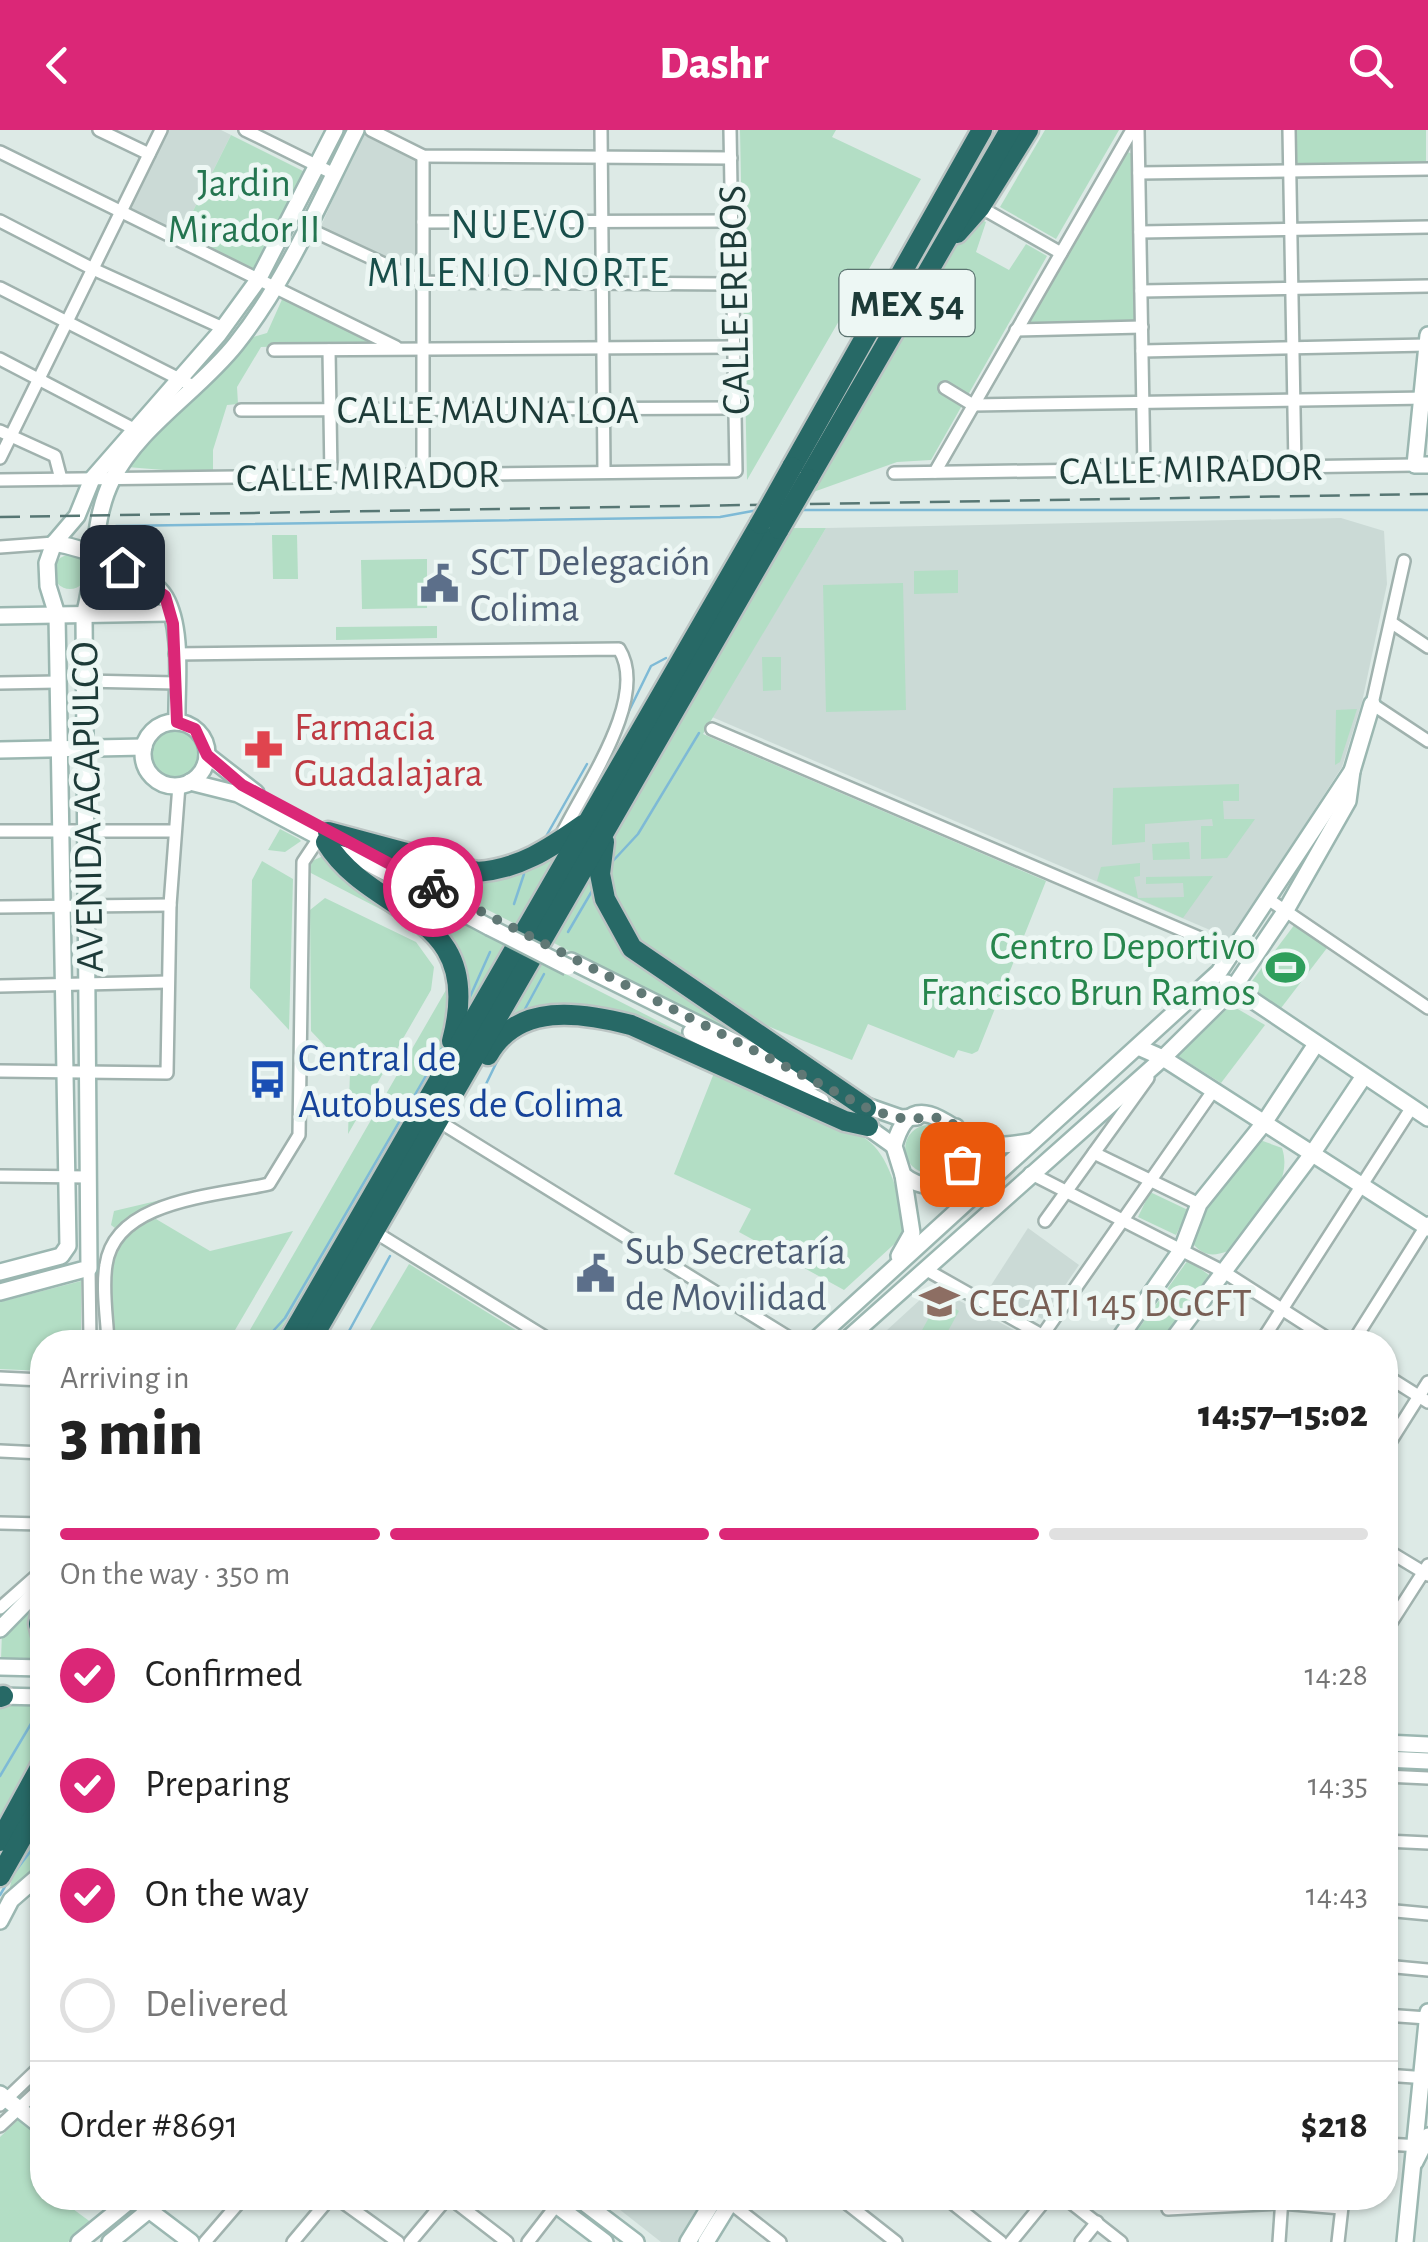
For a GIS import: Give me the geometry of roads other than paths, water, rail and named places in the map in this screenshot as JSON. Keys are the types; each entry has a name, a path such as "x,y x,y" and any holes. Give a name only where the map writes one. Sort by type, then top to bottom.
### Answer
{"highway":[{"name":"MEX 54","path":"295,1330 439,1077 602,817 770,526 982,130"},
{"name":"MEX 54","path":"800,473 1010,130"},
{"path":"929,264 980,208 1028,130"},
{"name":"MEX 54","path":"316,1330 523,972 602,817"},
{"path":"324,835 477,872 501,870 602,817"},
{"path":"602,817 600,874 612,919 632,948 867,1116"},
{"path":"324,835 337,860 421,920 451,962 459,998 457,1020 439,1077"},
{"path":"331,1330 497,1040 523,972"},
{"path":"497,1040 521,1022 561,1012 602,1017 630,1025 844,1122 867,1116"},
{"path":"332,1301 382,1237"},
{"path":"288,1330 310,1303"},
{"path":"5,1827 30,1784"},
{"path":"0,1876 30,1823"}],"street":[{"path":"99,130 149,154"},
{"path":"0,458 5,433 39,378 161,130"},
{"path":"245,130 334,174"},
{"path":"54,543 78,516 92,479 132,428 223,328 258,280 335,130"},
{"name":"AVENIDA ACAPULCO","path":"89,1268 84,615 96,574 99,516 112,478 145,436 235,346 276,288 356,130"},
{"path":"371,130 423,156 731,158"},
{"path":"601,130 604,472"},
{"name":"CALLE EREBOS","path":"730,130 736,471"},
{"path":"1135,130 1144,469"},
{"path":"935,472 1135,130"},
{"path":"1290,130 1294,467"},
{"path":"0,152 400,349"},
{"path":"423,156 423,474"},
{"path":"1139,173 1428,169"},
{"path":"980,208 1061,253"},
{"path":"0,220 92,269 223,328"},
{"path":"423,222 732,221"},
{"path":"1140,232 1428,227"},
{"path":"307,228 423,282 733,284"},
{"path":"1141,291 1428,286"},
{"path":"0,288 196,386"},
{"path":"1016,330 1142,328"},
{"path":"1142,351 1427,340 1422,465"},
{"path":"274,350 734,347"},
{"path":"329,350 331,476"},
{"path":"0,359 132,428"},
{"path":"945,388 973,404 1424,398"},
{"name":"CALLE MAUNA LOA","path":"241,410 734,408"},
{"path":"5,433 55,456 61,479"},
{"name":"CALLE MIRADOR","path":"894,473 1422,465"},
{"name":"CALLE MIRADOR","path":"0,480 736,471"},
{"path":"0,547 54,543 95,553 148,581 165,596 175,654 177,722"},
{"name":"AVENIDA ACAPULCO","path":"0,1272 61,1256 68,1246 57,615 47,574 54,543"},
{"path":"857,1330 1163,1058 1232,990 1286,910 1348,800 1404,561"},
{"path":"0,616 170,613"},
{"path":"1392,623 1428,646"},
{"path":"175,654 619,648 630,674 630,688 620,719 559,842"},
{"path":"84,681 176,683"},
{"path":"0,683 58,682"},
{"path":"1372,704 1428,741"},
{"path":"324,835 242,785 207,755 195,729 177,722 152,732 144,748 152,775 238,794 324,835 867,1116 894,1146 904,1175 912,1233 879,1282"},
{"path":"712,729 1232,952"},
{"path":"0,750 144,748"},
{"path":"0,1070 167,1073 174,831 184,783 205,766 207,755"},
{"path":"827,1330 1219,972 1352,771"},
{"path":"0,831 174,831"},
{"path":"108,1330 106,1266 111,1247 124,1228 154,1211 269,1184 299,1135 303,862 324,835"},
{"path":"1268,900 1428,1008"},
{"path":"0,908 170,906"},
{"path":"1219,972 1232,990 1428,1118"},
{"path":"0,986 168,982"},
{"path":"1125,1330 1182,1248 1199,1204 1264,1123 1316,1044"},
{"path":"1138,1047 1163,1058 1427,1226 1361,1330"},
{"path":"1044,1221 1163,1058"},
{"path":"1180,1330 1312,1154 1364,1076"},
{"path":"1054,1330 1149,1180 1214,1091"},
{"path":"1270,1330 1412,1107"},
{"path":"867,1116 938,1116 1010,1163 1182,1248 1315,1330"},
{"path":"894,1146 901,1128 916,1117"},
{"path":"448,1127 777,1330"},
{"path":"921,1185 946,1182 962,1164 964,1140 956,1127"},
{"path":"981,1143 1034,1140"},
{"path":"1094,1153 1199,1204"},
{"path":"904,1175 962,1204 993,1206"},
{"path":"0,1176 89,1177"},
{"path":"382,1237 533,1330"},
{"path":"0,1292 89,1268 90,1330"},
{"path":"925,1269 1032,1330"},
{"path":"0,1378 30,1379"},
{"path":"1398,1433 1424,1400 1428,1382"},
{"path":"1398,1383 1424,1400"},
{"path":"0,1452 30,1453"},
{"path":"0,1523 30,1524"},
{"path":"1398,1555 1426,1571 1398,1613"},
{"path":"2,1620 30,1586"},
{"path":"2,1620 30,1596"},
{"path":"0,1667 30,1668"},
{"path":"1,1696 30,1697"},
{"path":"1398,1744 1426,1746"},
{"path":"1398,1755 1426,1746"},
{"path":"1398,1777 1428,1778"},
{"path":"1398,1841 1428,1843"},
{"path":"0,1920 12,1900 30,1884"},
{"path":"1398,1911 1428,1914"},
{"path":"1398,1967 1428,1970"},
{"path":"1398,2015 1428,2015 1420,2148 1405,2242"},
{"path":"1398,2076 1424,2078"},
{"path":"0,2126 6,2102 30,2077"},
{"path":"6,2102 30,2091"},
{"path":"6,2102 30,2119"},
{"path":"79,2242 118,2210"},
{"path":"110,2242 149,2210"},
{"path":"151,2210 191,2242"},
{"path":"205,2242 233,2210"},
{"path":"294,2242 322,2210"},
{"path":"351,2210 398,2242"},
{"path":"410,2242 438,2210"},
{"path":"464,2210 507,2242"},
{"path":"528,2242 549,2210"},
{"path":"567,2210 605,2242"},
{"path":"594,2210 636,2242"},
{"path":"688,2242 716,2210"},
{"path":"706,2242 721,2210"},
{"path":"740,2210 780,2242"},
{"path":"853,2210 882,2238 896,2242"},
{"path":"961,2210 1000,2242"},
{"path":"1011,2242 1037,2210"},
{"path":"1080,2210 1121,2242"},
{"path":"1278,2242 1281,2210"},
{"path":"1338,2242 1341,2210"},
{"path":"1081,2242 1096,2222"}],"waterway":[{"path":"116,526 720,517 758,510"},
{"path":"801,510 1428,510"},
{"path":"627,715 651,666 666,658"},
{"path":"612,862 638,834 699,733"},
{"path":"544,840 587,764"},
{"path":"514,904 524,874"},
{"path":"568,932 592,891"},
{"path":"469,999 490,952"},
{"path":"525,1009 544,974"},
{"path":"274,1330 285,1318 444,1045"},
{"path":"470,1117 504,1047"},
{"path":"350,1330 390,1256"},
{"path":"0,1776 30,1725"},
{"path":"1398,1770 1403,1770"},
{"path":"11,1877 30,1852"},
{"path":"0,1895 7,1883"}],"railway":[{"path":"0,517 1428,494"}],"place":[{"name":"SCT Delegación Colima","path":"440,584"},
{"name":"Farmacia Guadalajara","path":"264,749"},
{"name":"Centro Deportivo Francisco Brun Ramos","path":"1286,968"},
{"name":"Central de Autobuses de Colima","path":"268,1080"},
{"name":"Sub Secretaría de Movilidad","path":"595,1273"},
{"name":"CECATI 145 DGCFT","path":"939,1302"}],"district":[{"name":"NUEVO MILENIO NORTE","path":"519,247"}],"park label":[{"name":"Jardin Mirador II","path":"244,205"}]}
